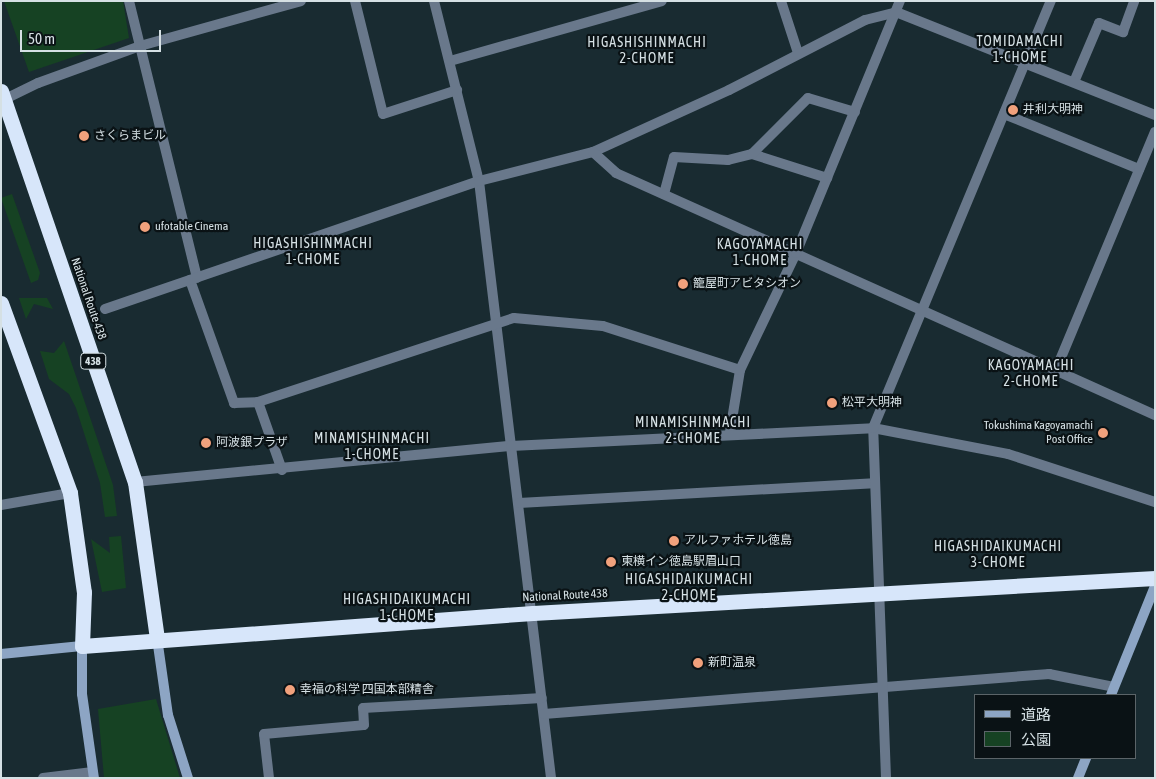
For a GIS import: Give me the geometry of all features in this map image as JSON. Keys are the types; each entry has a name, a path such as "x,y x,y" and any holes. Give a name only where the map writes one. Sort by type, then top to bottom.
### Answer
{"highway":[{"name":"National Route 438","path":"2,97 135,482 157,638"},
{"path":"1,303 70,493 84,592 82,646"},
{"name":"National Route 438","path":"82,646 157,638 533,613 1155,578"}],"street":[{"path":"129,1 193,279 234,402 258,402 514,318 603,326 740,370"},
{"path":"2,97 140,46 301,1"},
{"path":"355,1 383,114 457,90"},
{"path":"434,1 479,181 495,323 533,613 551,778"},
{"path":"450,61 662,1"},
{"path":"781,1 798,53"},
{"path":"730,432 740,370 796,253 900,1"},
{"path":"886,778 880,687 873,428 920,310 1026,63 1050,1"},
{"path":"1074,82 1099,23 1123,32 1134,1"},
{"path":"105,309 479,181 593,152 865,20 896,12 1155,114"},
{"path":"664,194 674,157 728,160 752,154 808,98 854,112"},
{"path":"1004,114 1139,169"},
{"path":"1054,372 1155,132"},
{"path":"593,152 616,173 796,253 1054,372 1155,415"},
{"path":"752,154 827,178"},
{"path":"258,402 282,470"},
{"path":"135,482 282,470 511,446 730,432 873,428 1008,454 1155,502"},
{"path":"519,503 873,483"},
{"path":"1,504 70,493"},
{"path":"544,714 1049,674 1112,691 1155,586"},
{"path":"157,638 168,715 188,778"},
{"path":"1,654 82,646 82,694 93,775 43,778"},
{"path":"269,778 264,734 364,725 363,708 542,698"},
{"path":"1078,778 1086,759"}],"green space":[{"path":"4,1 123,1 129,38 29,72"},
{"path":"12,194 40,273 38,280 31,283 1,198"},
{"path":"19,298 47,298 53,309 34,304 26,319"},
{"path":"64,341 113,485 117,516 105,517 100,483 76,408 69,394 49,379 40,351 54,353"},
{"path":"121,536 126,588 102,592 91,539 110,553 109,537"},
{"path":"156,699 180,778 104,778 98,709"}],"place":[{"name":"井利大明神","path":"1013,110"},
{"name":"さくらまビル","path":"84,136"},
{"name":"ufotable Cinema","path":"145,227"},
{"name":"籠屋町アビタシオン","path":"683,284"},
{"name":"松平大明神","path":"832,403"},
{"name":"Tokushima Kagoyamachi Post Office","path":"1103,433"},
{"name":"阿波銀プラザ","path":"206,443"},
{"name":"アルファホテル徳島","path":"674,541"},
{"name":"東横イン徳島駅眉山口","path":"611,562"},
{"name":"新町温泉","path":"698,663"},
{"name":"幸福の科学 四国本部精舎","path":"290,690"}],"district":[{"name":"TOMIDAMACHI 1-CHOME","path":"1020,49"},
{"name":"HIGASHISHINMACHI 2-CHOME","path":"647,50"},
{"name":"HIGASHISHINMACHI 1-CHOME","path":"313,252"},
{"name":"KAGOYAMACHI 1-CHOME","path":"760,252"},
{"name":"KAGOYAMACHI 2-CHOME","path":"1031,374"},
{"name":"MINAMISHINMACHI 2-CHOME","path":"693,430"},
{"name":"MINAMISHINMACHI 1-CHOME","path":"372,446"},
{"name":"HIGASHIDAIKUMACHI 3-CHOME","path":"998,554"},
{"name":"HIGASHIDAIKUMACHI 2-CHOME","path":"689,588"},
{"name":"HIGASHIDAIKUMACHI 1-CHOME","path":"407,608"}]}
